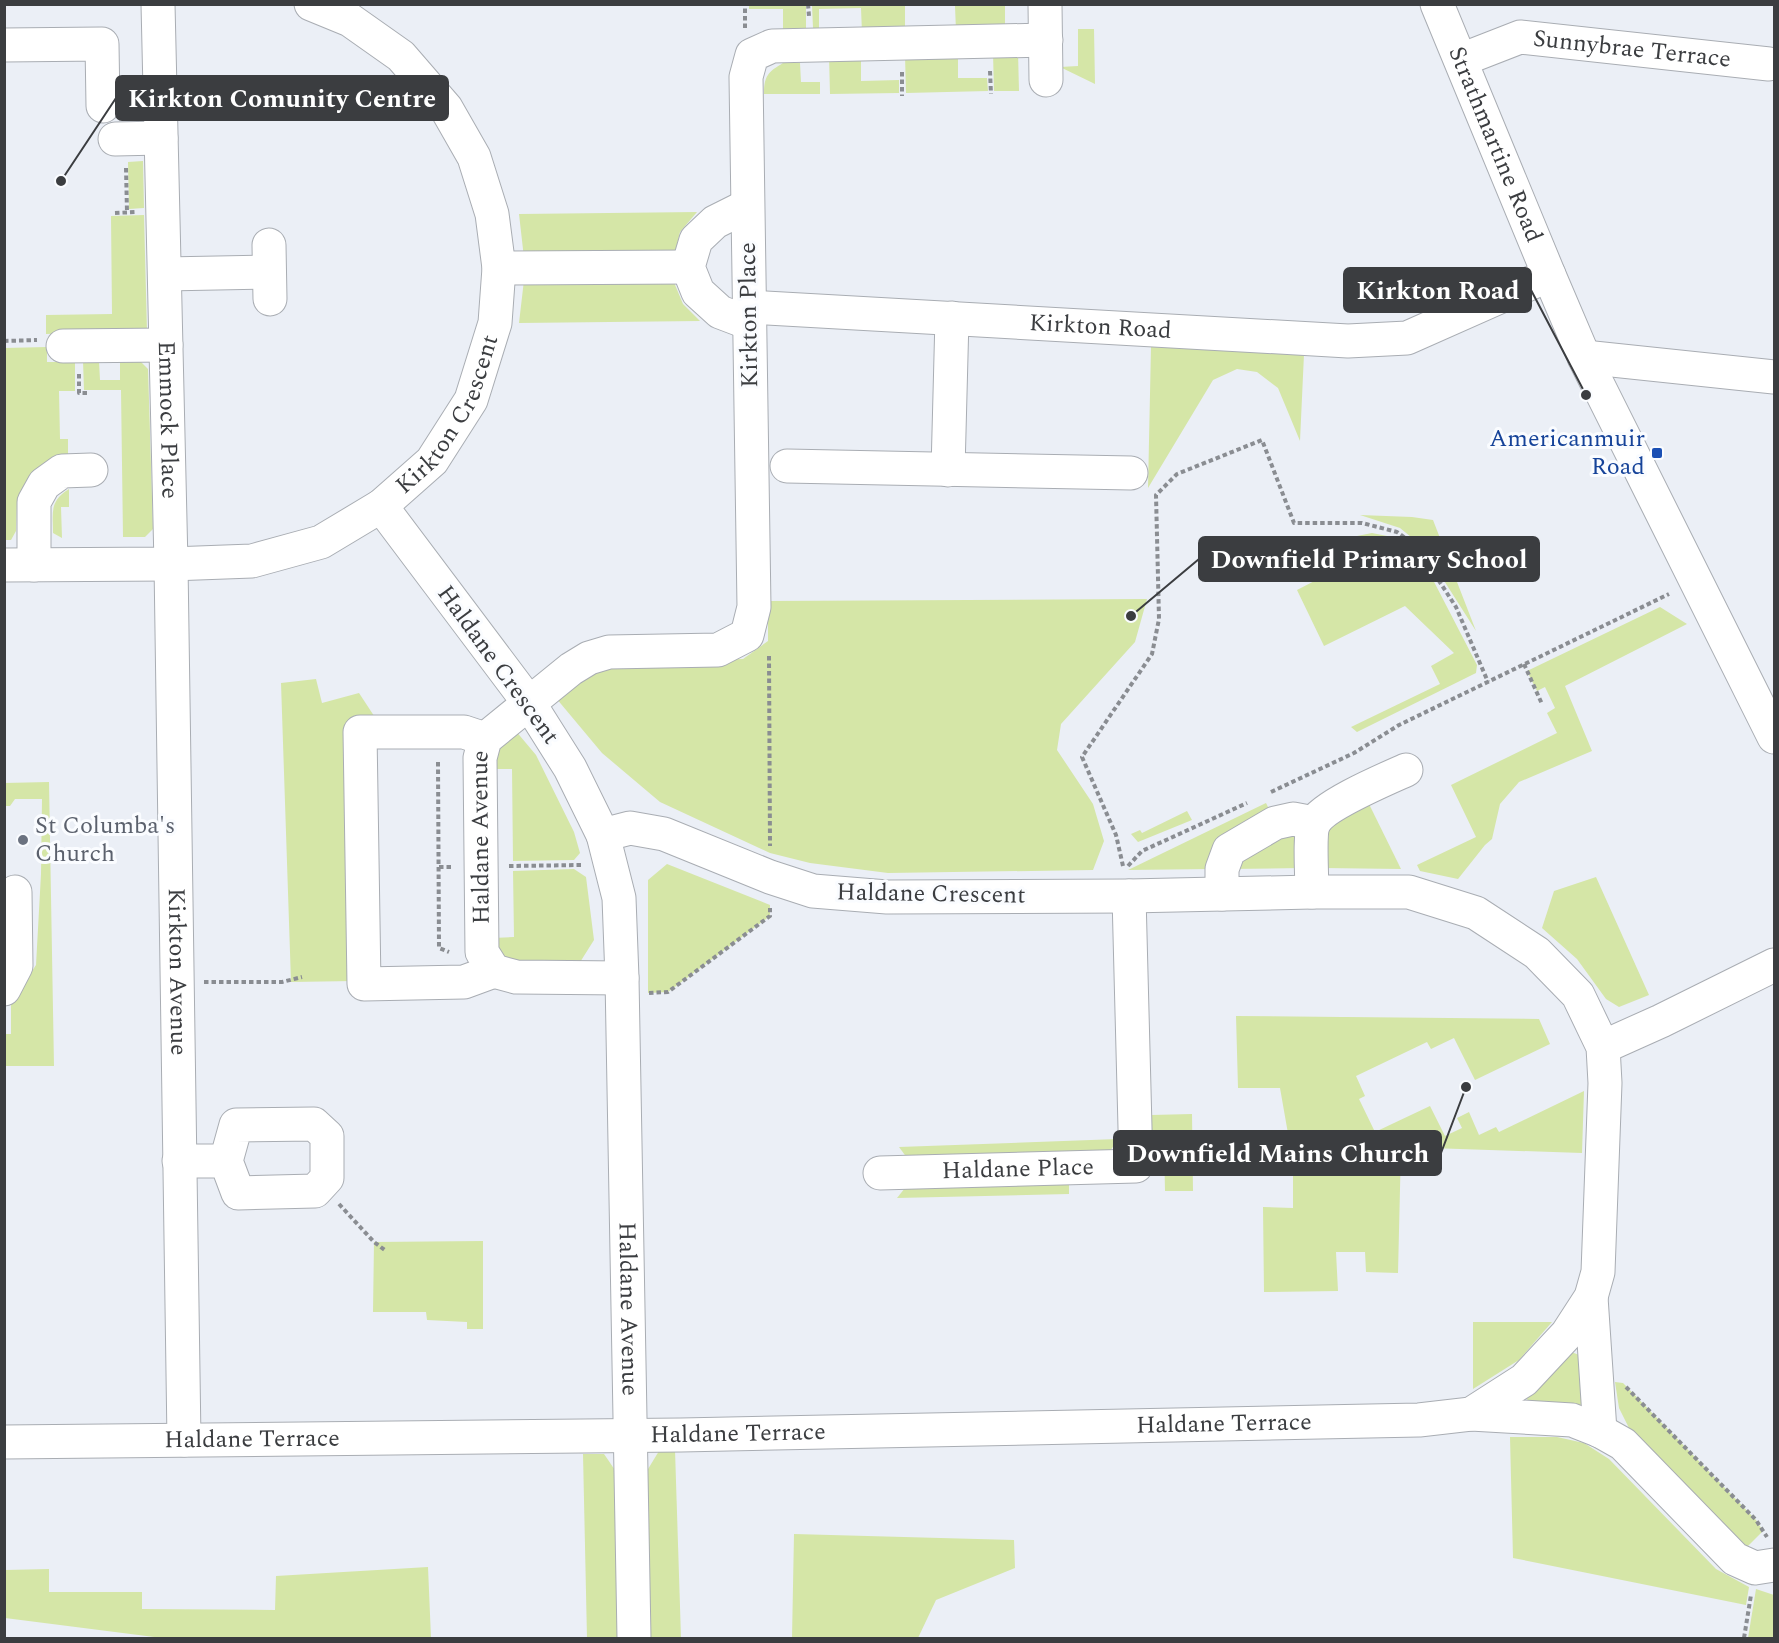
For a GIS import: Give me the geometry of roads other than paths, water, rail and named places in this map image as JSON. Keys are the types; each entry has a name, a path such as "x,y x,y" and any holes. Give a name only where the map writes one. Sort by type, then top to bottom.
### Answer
{"street":[{"name":"Emmock Place","path":"158,4 171,564"},
{"name":"Kirkton Crescent","path":"19,565 252,561 321,542 381,506 432,461 471,400 495,323 499,268 492,214 474,157 446,108 401,56 350,20 311,4"},
{"path":"1045,4 1046,80"},
{"name":"Strathmartine Road","path":"1437,4 1584,357 1774,737"},
{"name":"Sunnybrae Terrace","path":"1461,60 1520,37 1769,64"},
{"name":"Kirkton Place","path":"529,703 571,669 589,658 609,652 718,650 747,635 753,607 746,76 752,55 772,46 1046,40"},
{"path":"4,45 102,44 103,106"},
{"path":"120,139 161,138"},
{"path":"499,268 688,267 696,240 716,222 747,206"},
{"name":"Kirkton Road","path":"688,267 698,292 720,312 749,315 952,318 1348,341 1407,338 1549,275"},
{"path":"165,274 269,272"},
{"path":"948,470 952,318"},
{"path":"63,346 166,345"},
{"path":"1584,357 1774,377"},
{"path":"787,466 1131,474"},
{"path":"19,565 34,502 44,484 63,471 91,470"},
{"name":"Haldane Crescent","path":"381,506 529,703 570,768 607,849 630,828 664,834 770,877 813,891 887,897 1409,892 1476,913 1537,953 1578,995 1603,1047"},
{"name":"Kirkton Avenue","path":"171,564 184,1440"},
{"name":"Haldane Avenue","path":"494,970 482,952 480,758 485,739 529,703"},
{"path":"485,739 464,732 360,732 364,984 464,982 494,970 516,977 622,978"},
{"path":"1312,892 1314,823 1328,809 1406,770"},
{"path":"1222,894 1222,869 1229,850 1275,823 1293,819 1314,823"},
{"name":"Haldane Avenue","path":"607,849 619,898 622,978 634,1638"},
{"path":"4,989 16,966 15,892"},
{"name":"Haldane Place","path":"880,1173 1136,1166 1129,896"},
{"path":"1603,1047 1661,1022 1774,965"},
{"name":"Haldane Terrace","path":"1471,1414 1524,1380 1567,1334 1591,1297 1598,1272 1605,1083 1603,1047"},
{"path":"314,1124 327,1136 327,1178 315,1191 238,1193 226,1161 236,1125 314,1124"},
{"path":"179,1161 226,1161"},
{"name":"Haldane Terrace","path":"1591,1297 1600,1431"},
{"name":"Haldane Terrace","path":"4,1442 629,1435 1419,1420 1471,1414 1572,1420 1600,1431 1623,1444 1736,1559 1755,1568 1772,1553"}],"place":[{"name":"Kirkton Comunity Centre","path":"61,181"},
{"name":"Kirkton Road","path":"1586,395"},
{"name":"Americanmuir Road","path":"1657,453"},
{"name":"Downfield Primary School","path":"1131,616"},
{"name":"St Columba's Church","path":"23,840"},
{"name":"Downfield Mains Church","path":"1466,1087"}]}
